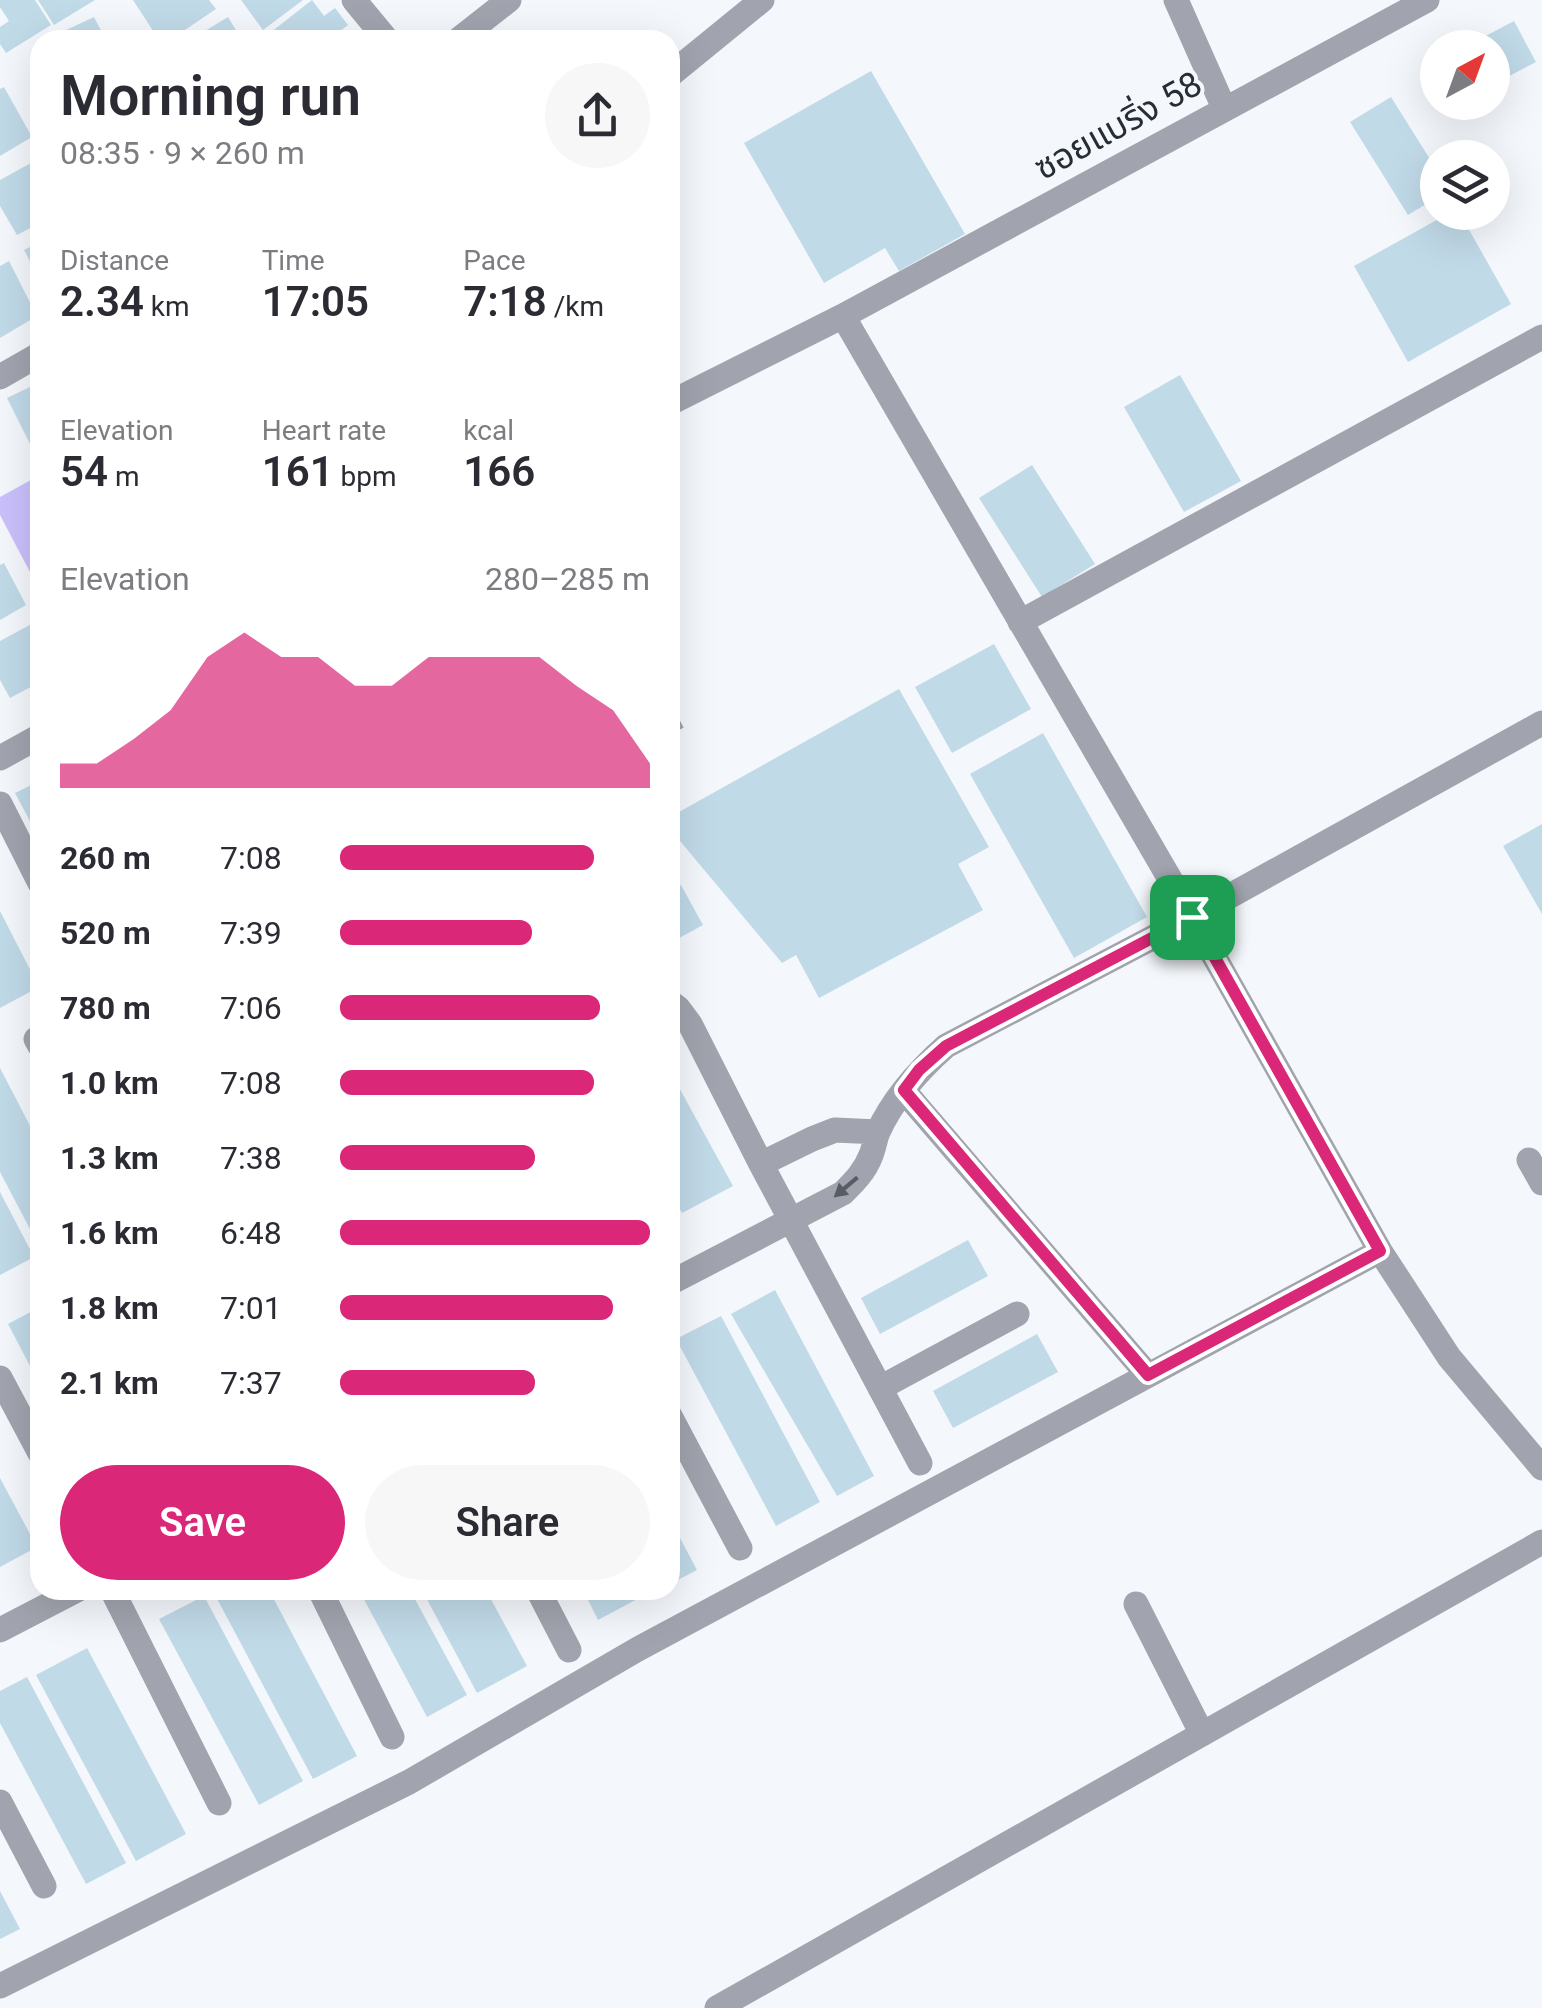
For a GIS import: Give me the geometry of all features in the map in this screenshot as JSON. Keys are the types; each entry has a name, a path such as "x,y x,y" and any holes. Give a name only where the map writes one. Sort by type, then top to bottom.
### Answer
{"street":[{"path":"354,0 379,30"},
{"path":"471,30 509,0"},
{"path":"680,67 762,0"},
{"path":"1176,0 1224,108"},
{"name":"ซอยแบริ่ง 58","path":"680,398 842,316 1427,0"},
{"path":"842,316 1192,917 1380,1251 1450,1358 1542,1468"},
{"path":"1020,622 1542,336"},
{"path":"0,377 30,360"},
{"path":"680,1278 843,1192 862,1174 878,1132 904,1090 946,1046 1192,917 1542,723"},
{"path":"0,758 30,742"},
{"path":"0,804 30,863"},
{"path":"680,1011 920,1463"},
{"path":"904,1090 1148,1375"},
{"path":"761,1164 835,1130 878,1132"},
{"path":"1529,1160 1542,1183"},
{"path":"0,1986 409,1782 638,1649 1380,1251"},
{"path":"880,1388 1017,1314"},
{"path":"0,1378 30,1434"},
{"path":"680,1435 740,1548"},
{"path":"717,2008 1542,1542"},
{"path":"0,1630 57,1600"},
{"path":"117,1600 219,1803"},
{"path":"325,1600 392,1737"},
{"path":"543,1600 568,1650"},
{"path":"1136,1604 1202,1734"},
{"path":"0,1802 44,1886"}],"shaded area":[{"path":"30,480 30,572 0,515 0,497"}],"building":[{"path":"0,0 35,0 51,25 43,30 30,30 30,38 6,53 0,44 0,27 9,21"},
{"path":"38,0 95,0 54,25"},
{"path":"133,0 209,0 216,9 185,30 152,30"},
{"path":"241,0 303,0 263,30"},
{"path":"312,0 324,16 335,8 348,25 341,30 274,30"},
{"path":"94,17 101,30 66,30"},
{"path":"228,17 236,30 207,30"},
{"path":"1514,21 1536,62 1510,76 1510,30 1497,30"},
{"path":"871,71 965,234 899,271 885,248 824,283 744,143"},
{"path":"4,87 30,138 0,156 0,89"},
{"path":"1391,97 1420,143 1420,208 1408,215 1350,122"},
{"path":"30,164 30,228 17,235 0,206 0,180"},
{"path":"1420,229 1469,230 1511,304 1408,362 1354,266"},
{"path":"9,261 30,302 30,320 0,338 0,266"},
{"path":"1180,375 1241,481 1184,512 1124,407"},
{"path":"30,387 30,444 7,398"},
{"path":"1032,465 1095,564 1042,597 979,498"},
{"path":"4,563 26,605 0,620 0,565"},
{"path":"30,625 30,687 10,698 0,680 0,641"},
{"path":"994,644 1031,709 952,753 915,687"},
{"path":"899,689 989,847 958,864 983,910 819,998 796,955 782,963 680,841 680,811"},
{"path":"1043,733 1147,917 1074,958 970,774"},
{"path":"30,786 30,821 15,793"},
{"path":"1542,824 1542,914 1503,846"},
{"path":"680,886 703,925 680,938"},
{"path":"0,911 30,969 30,992 0,1008"},
{"path":"0,1068 30,1126 30,1229 0,1172"},
{"path":"680,1089 733,1186 682,1213 680,1209"},
{"path":"0,1192 30,1249 30,1259 0,1275"},
{"path":"968,1240 988,1276 880,1334 861,1298"},
{"path":"775,1290 874,1476 837,1496 731,1314"},
{"path":"30,1312 30,1366 8,1324"},
{"path":"721,1316 820,1502 776,1526 680,1346 680,1337"},
{"path":"1037,1334 1058,1372 953,1428 933,1391"},
{"path":"0,1478 30,1534 30,1551 0,1567"},
{"path":"680,1538 697,1570 680,1579"},
{"path":"196,1600 206,1600 303,1781 259,1805 159,1619"},
{"path":"218,1600 274,1600 357,1756 313,1779"},
{"path":"364,1600 415,1600 467,1695 427,1717"},
{"path":"427,1600 491,1600 527,1666 477,1693"},
{"path":"588,1600 636,1600 598,1620"},
{"path":"87,1648 186,1834 136,1861 36,1675"},
{"path":"27,1677 126,1863 86,1884 0,1723 0,1691"},
{"path":"0,1891 20,1929 0,1939"}],"route":[{"path":"1192,917 1380,1251 1148,1375 904,1090 946,1046 1192,917"}]}
